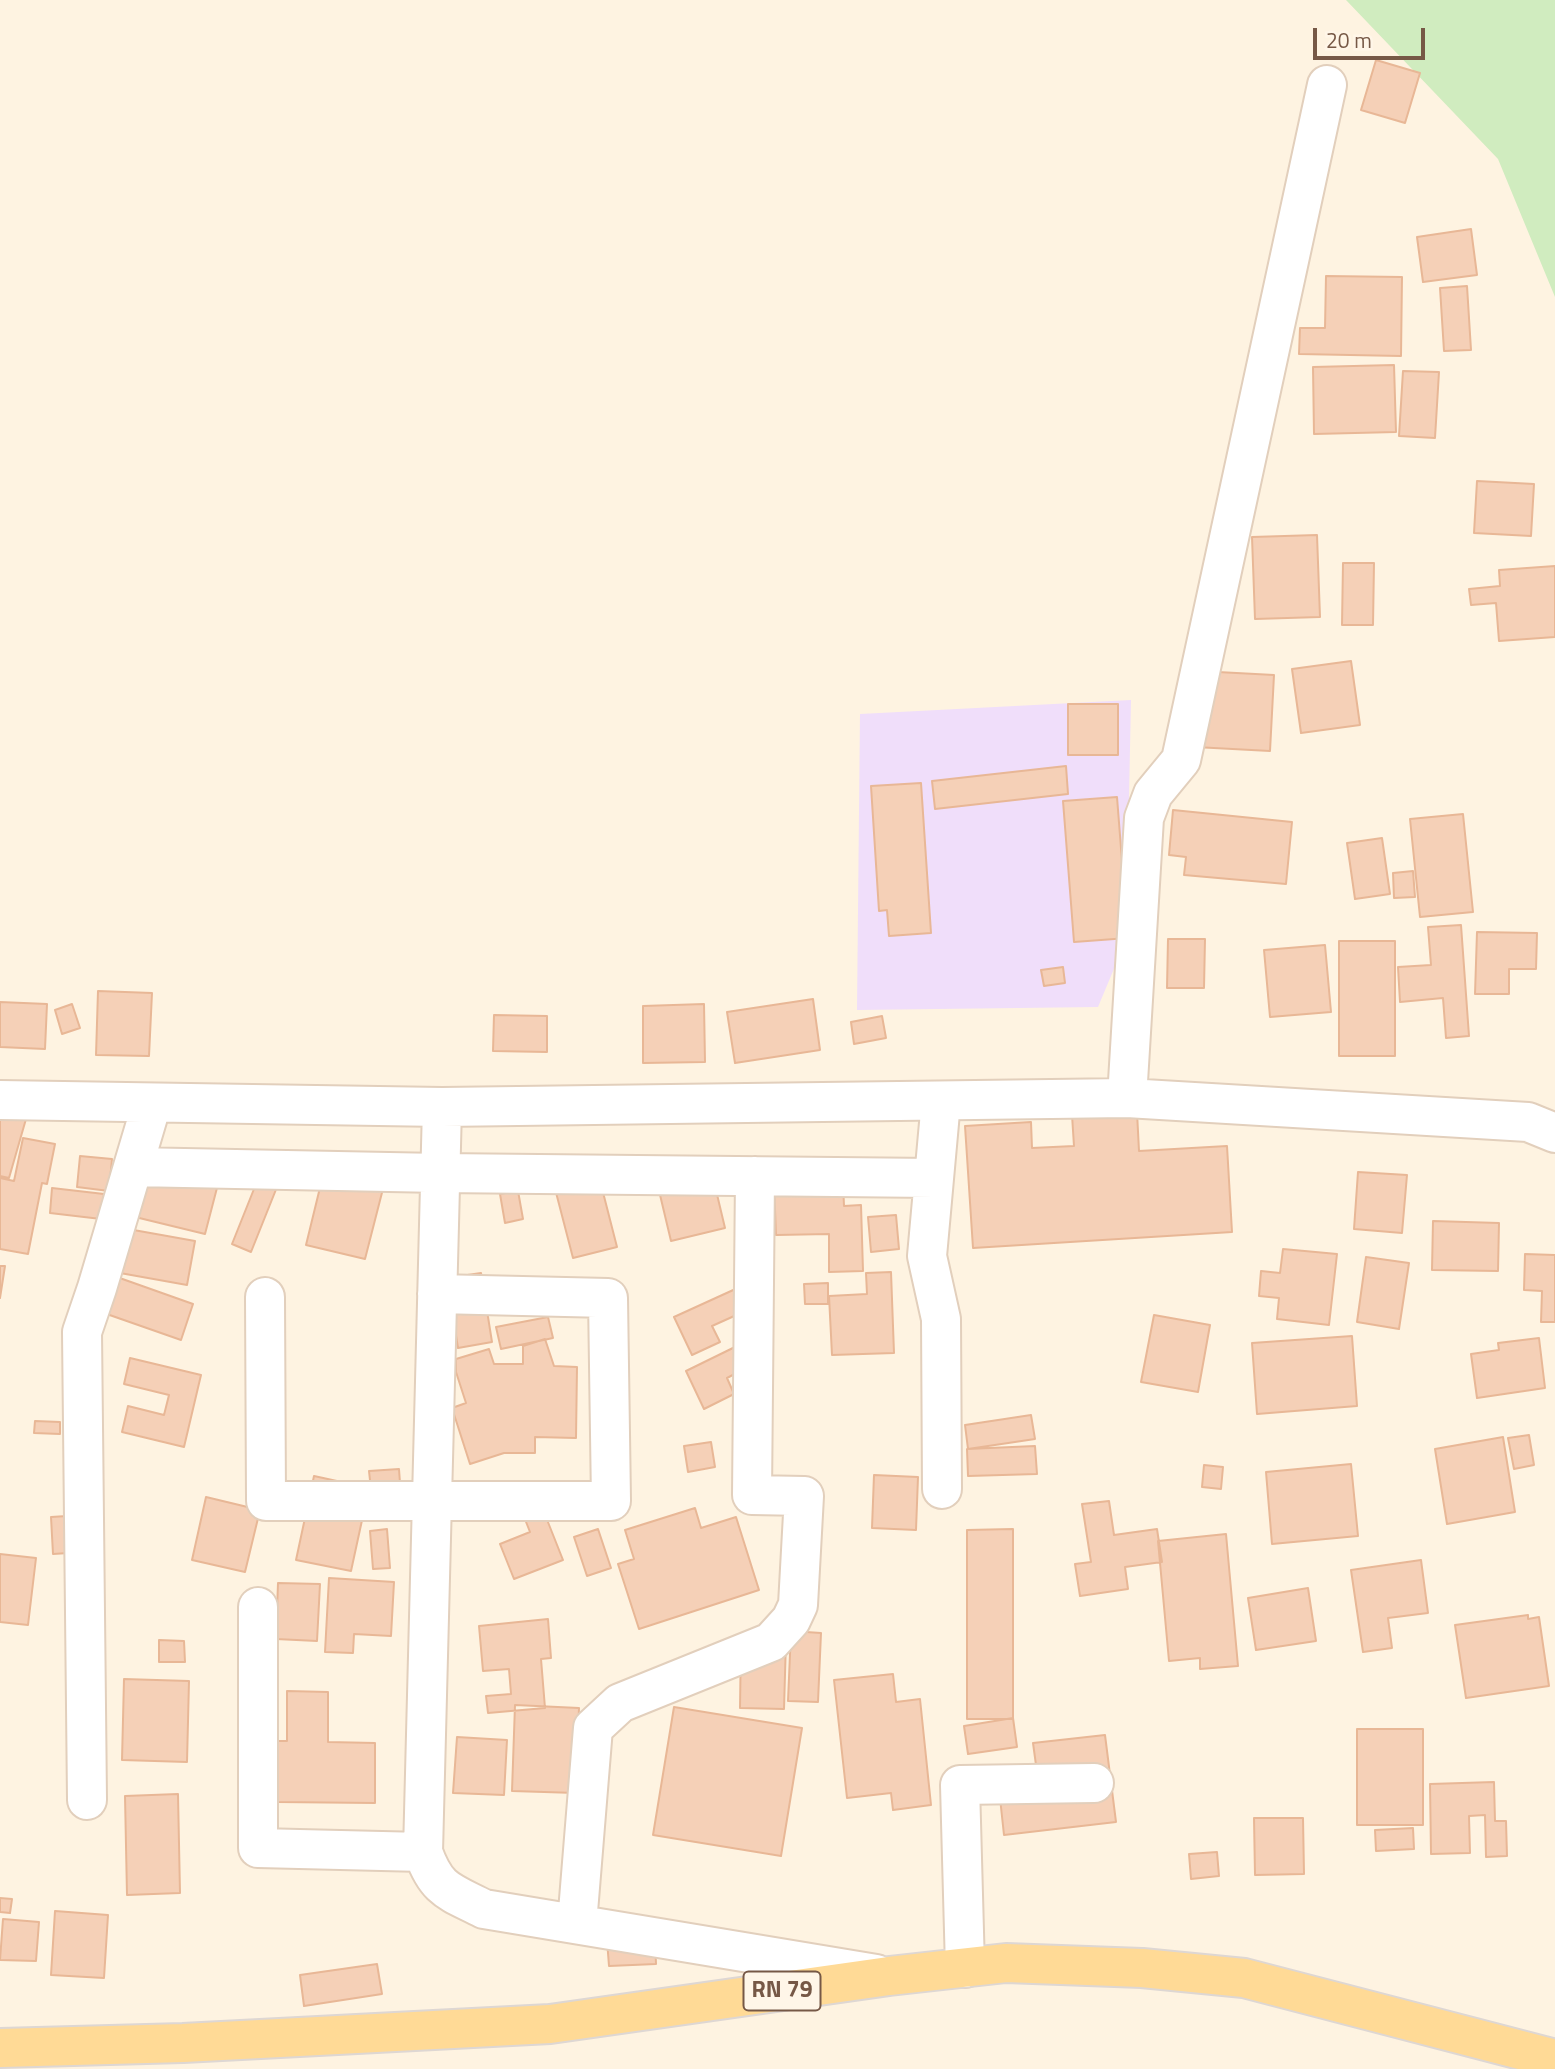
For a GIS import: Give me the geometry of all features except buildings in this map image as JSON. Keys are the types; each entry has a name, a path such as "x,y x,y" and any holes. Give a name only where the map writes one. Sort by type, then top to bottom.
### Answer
{"main road":[{"name":"RN 79","path":"0,2048 183,2043 550,2024 890,1976 1006,1963 1142,1968 1244,1978 1555,2059"}],"street":[{"path":"1127,1098 1144,818 1153,794 1181,760 1327,85"},
{"path":"0,1100 442,1108 1127,1098 1528,1122 1555,1133"},
{"path":"941,1101 927,1256 941,1319 943,1489"},
{"path":"87,1800 82,1332 152,1102"},
{"path":"442,1108 423,1852 430,1872 443,1888 484,1909 890,1976"},
{"path":"133,1167 934,1178"},
{"path":"577,1924 593,1728 620,1703 771,1642 791,1619 798,1605 804,1496 752,1495 754,1176"},
{"path":"265,1297 266,1501 611,1501 608,1298 437,1294"},
{"path":"258,1607 258,1847 423,1852"},
{"path":"965,1968 960,1784 1094,1783"}],"shaded area":[{"path":"1131,700 1126,940 1098,1007 857,1010 860,714"}],"green space":[{"path":"1346,0 1555,0 1555,297 1498,159"}]}
